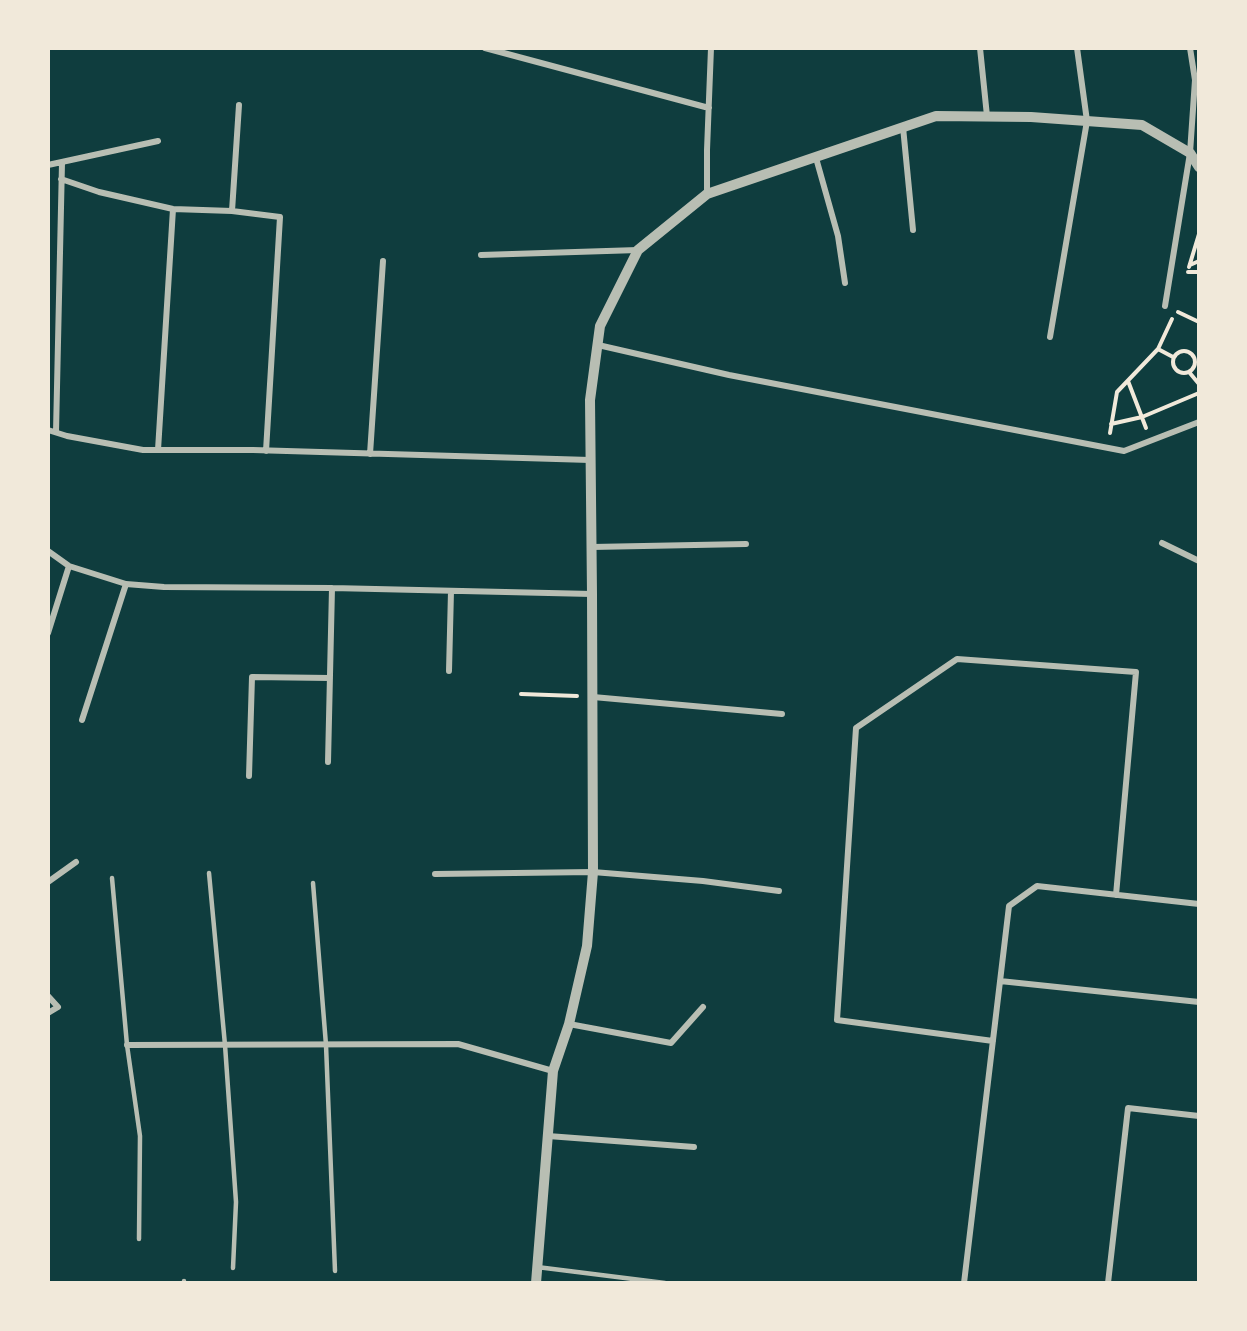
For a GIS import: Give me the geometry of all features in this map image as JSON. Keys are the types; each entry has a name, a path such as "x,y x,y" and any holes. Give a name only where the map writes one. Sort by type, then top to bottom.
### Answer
{"street":[{"path":"485,48 709,108"},
{"path":"707,194 711,48"},
{"path":"980,48 987,116"},
{"path":"1050,338 1086,121 1077,48"},
{"path":"1165,306 1190,153 1195,80 1190,48"},
{"path":"232,211 239,105"},
{"path":"536,1283 553,1071 569,1024 587,946 593,872 590,400 600,326 638,250 707,194 936,116 1031,117 1142,125 1190,153 1199,167"},
{"path":"903,127 914,230"},
{"path":"48,165 158,141"},
{"path":"816,158 838,236 845,283"},
{"path":"56,432 62,162"},
{"path":"61,179 99,192 173,209 232,211 280,217 266,451"},
{"path":"158,450 173,209"},
{"path":"481,255 638,250"},
{"path":"370,454 382,261"},
{"path":"598,345 729,375 1124,451 1199,422"},
{"path":"48,430 67,436 143,450 590,460"},
{"path":"1162,543 1199,561"},
{"path":"592,547 746,544"},
{"path":"48,551 69,566 126,584 165,587 592,594"},
{"path":"48,633 69,566"},
{"path":"82,720 126,584"},
{"path":"328,762 332,588"},
{"path":"449,671 451,591"},
{"path":"993,1041 837,1020 856,728 957,659 1136,672 1116,895"},
{"path":"249,776 252,676 330,678"},
{"path":"592,696 782,714"},
{"path":"48,882 76,862"},
{"path":"435,874 593,872 703,881 779,891"},
{"path":"964,1283 1009,906 1037,886 1199,904"},
{"path":"1000,981 1199,1002"},
{"path":"48,996 58,1007 48,1013"},
{"path":"569,1024 671,1044 703,1007"},
{"path":"127,1045 458,1044 553,1071"},
{"path":"1108,1283 1128,1108 1199,1116"},
{"path":"548,1136 694,1147"}],"lane":[{"path":"209,873 225,1045 236,1202 233,1268"},
{"path":"112,878 127,1045 140,1136 139,1239"},
{"path":"313,883 326,1045 335,1271"},
{"path":"537,1267 665,1283"}],"path":[{"path":"1185,282 1199,234"},
{"path":"1189,266 1199,261"},
{"path":"1188,272 1199,272"},
{"path":"1107,448 1117,392 1158,349 1176,311 1199,322"},
{"path":"1158,349 1173,357"},
{"path":"1195,357 1188,350 1179,351 1173,357 1173,367 1180,373 1189,372 1195,366 1195,357 1199,352"},
{"path":"1189,372 1199,384"},
{"path":"1128,381 1151,441"},
{"path":"1112,424 1142,417 1199,393"},
{"path":"521,694 592,696"}]}
